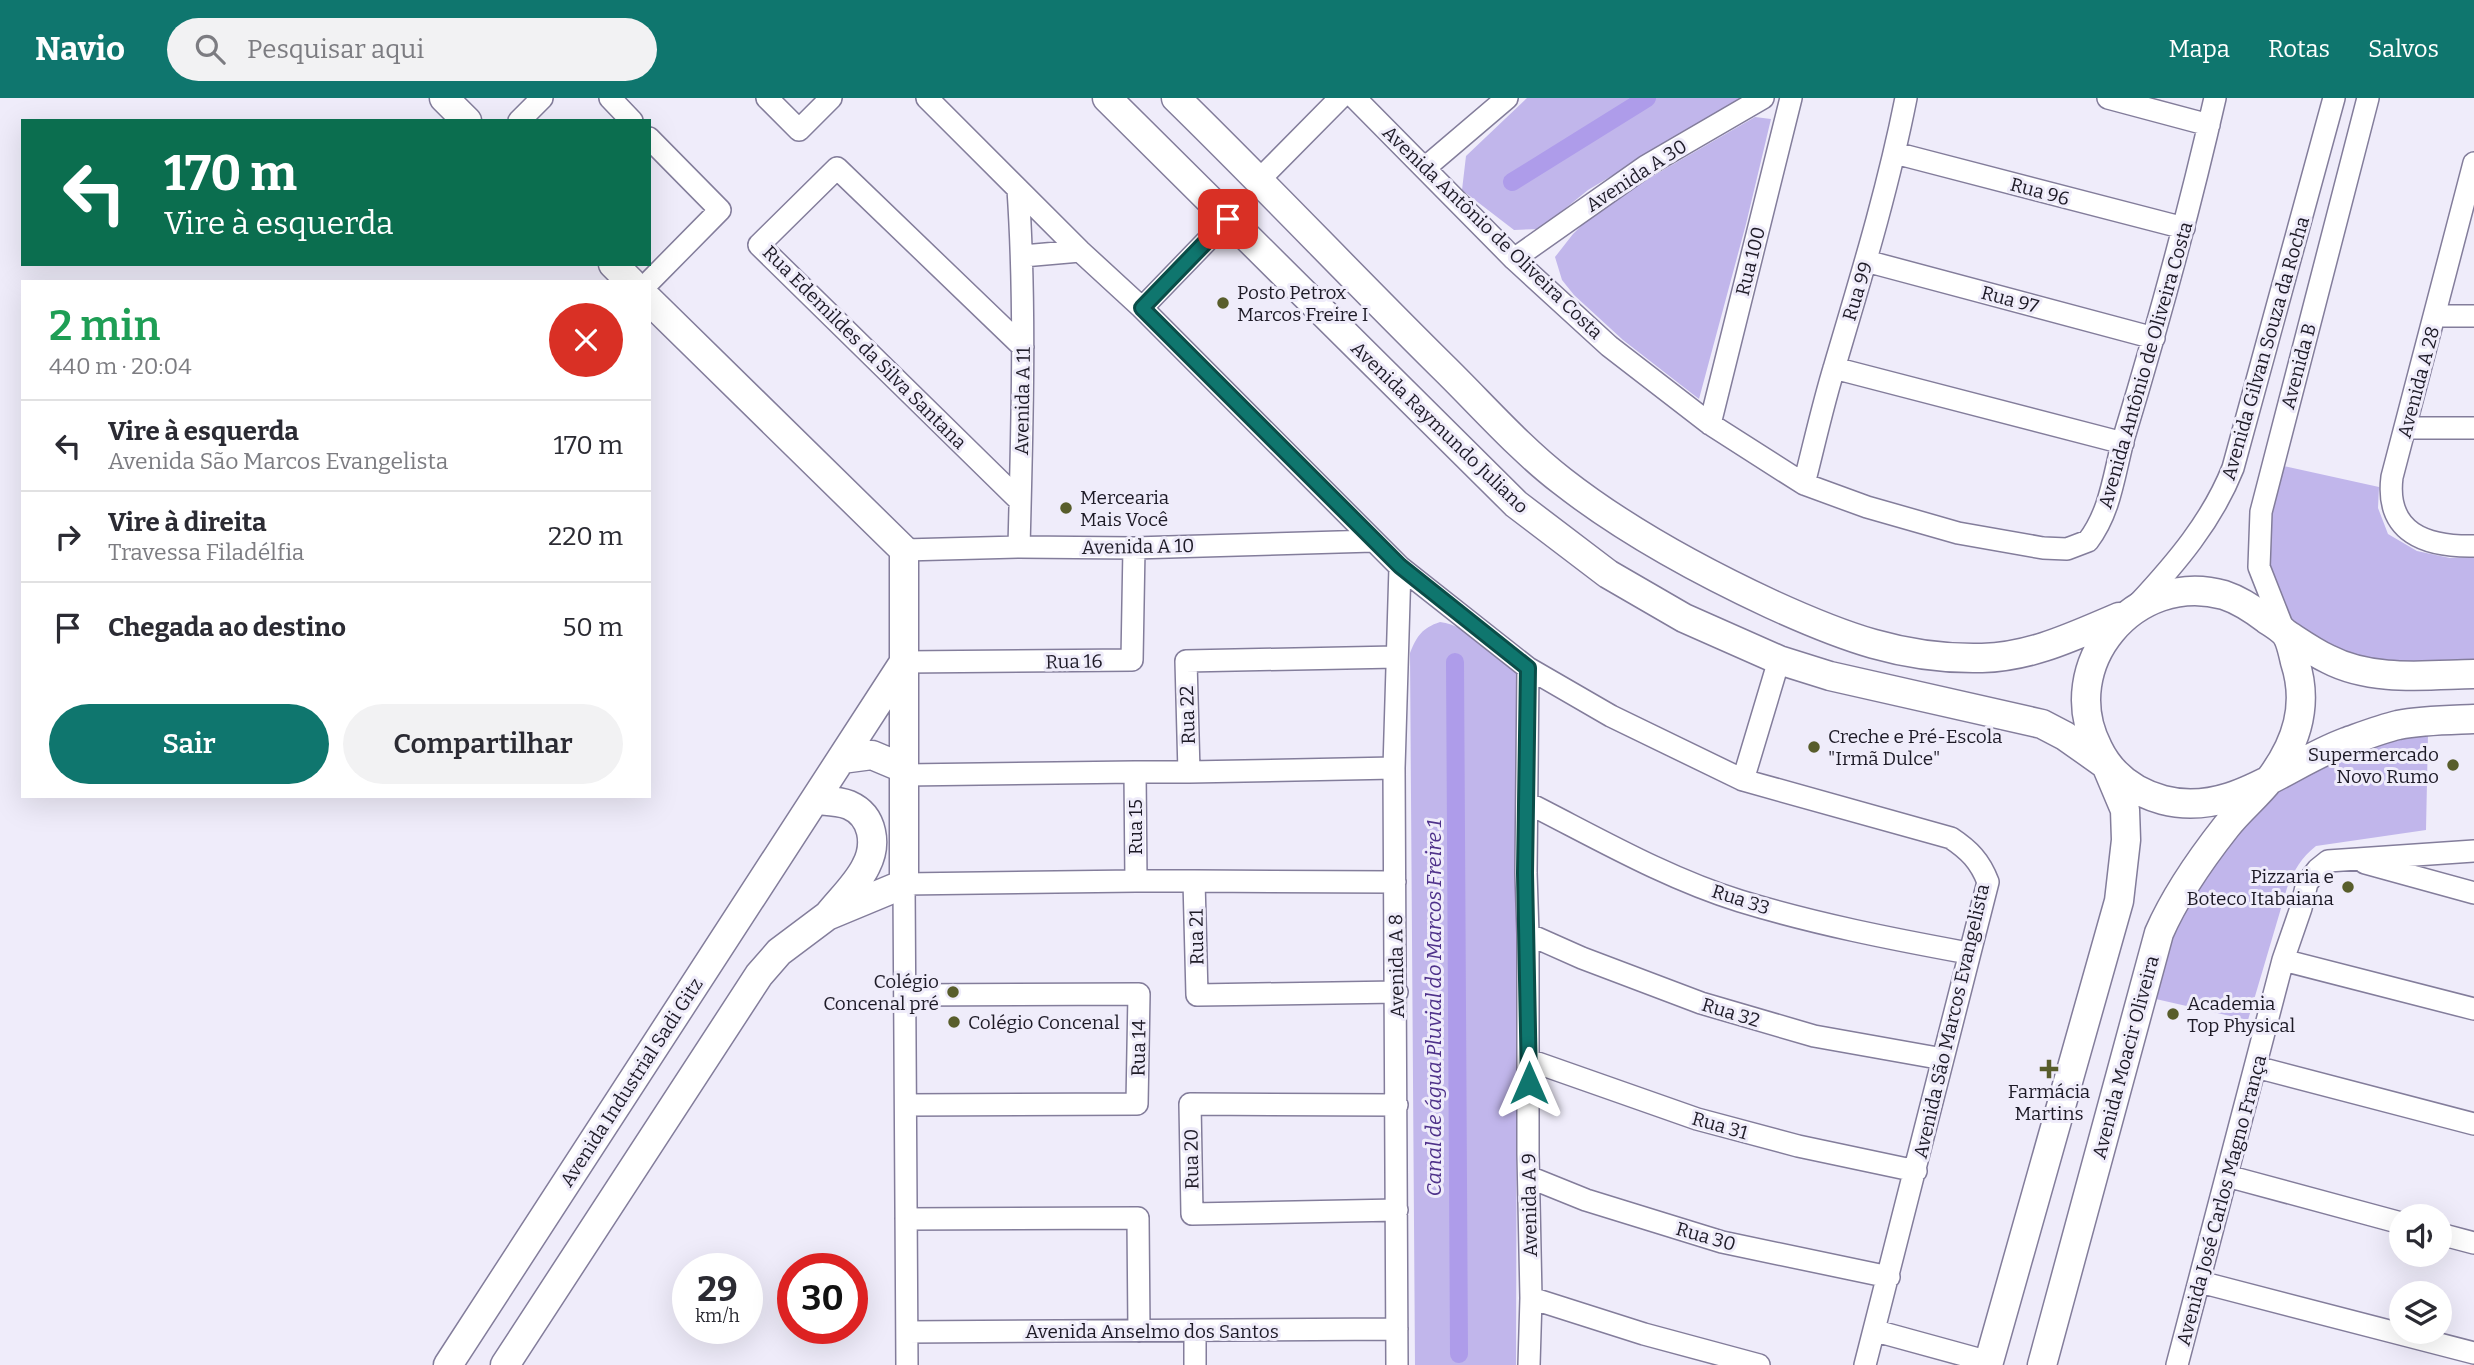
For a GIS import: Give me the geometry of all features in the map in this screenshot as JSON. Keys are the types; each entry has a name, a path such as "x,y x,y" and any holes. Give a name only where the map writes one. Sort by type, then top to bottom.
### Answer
{"main road":[{"path":"444,98 465,119"},
{"name":"Avenida Raymundo Juliano","path":"1107,98 1516,504 1608,574 1684,618 1779,660 1830,676 2042,724 2065,736 2106,765"},
{"path":"1176,98 1399,324 1559,480 1677,558 1819,626 1882,648 1924,655 1981,658 2020,654 2057,644 2164,595 2194,591 2223,595 2251,607 2328,660 2357,670 2402,676 2474,674"},
{"path":"615,266 629,280"},
{"path":"651,302 904,550 904,884 827,916"},
{"path":"1989,1363 2119,901 2126,840 2125,810 2093,738 2084,708 2087,676 2099,646 2131,611"},
{"path":"2269,780 2286,755 2301,716 2300,681 2286,633"},
{"name":"Avenida Industrial Sadi Gitz","path":"448,1365 904,662"},
{"path":"2106,765 2139,792 2166,801 2199,804 2228,799 2344,743 2397,726 2474,719"},
{"path":"842,760 872,755 904,772"},
{"name":"Avenida Moacir Oliveira","path":"2042,1365 2159,933 2170,906 2190,876 2228,824 2269,780"},
{"path":"505,1365 759,975 779,952 827,916 865,869 874,843 871,829 858,811 849,805 816,800"}],"street":[{"path":"521,119 542,98"},
{"path":"610,98 630,119"},
{"path":"767,98 799,130 831,98"},
{"name":"Avenida São Marcos Evangelista","path":"927,98 1080,251 1142,308 1373,541 1400,566 1528,668 1611,716 1743,780 1951,838 1981,865 1988,882 1865,1365"},
{"path":"1259,180 1340,98"},
{"name":"Avenida Antônio de Oliveira Costa","path":"1355,98 1514,259 1609,346 1710,424 1804,484 1867,507 1958,533 2043,548 2067,549 2088,541 2109,503 2123,443 2184,228 2215,98"},
{"path":"1426,167 1507,98"},
{"name":"Avenida A 30","path":"1514,259 1646,166 1763,98"},
{"name":"Rua 100","path":"1710,424 1791,98"},
{"name":"Rua 99","path":"1804,484 1895,153 1906,98"},
{"path":"2108,98 2209,125"},
{"name":"Avenida Gilvan Souza da Rocha","path":"2131,611 2165,575 2199,532 2216,507 2233,468 2334,98"},
{"name":"Avenida B","path":"2286,633 2259,567 2261,512 2368,98"},
{"path":"651,140 720,210 651,280"},
{"name":"Rua 96","path":"1895,153 2184,228"},
{"name":"Avenida A 28","path":"2474,163 2469,205 2435,316 2392,477 2390,494 2392,507 2398,518 2420,540 2459,547 2474,546"},
{"name":"Rua Edemildes da Silva Santana","path":"1020,501 759,246 837,169 1023,347"},
{"name":"Avenida A 11","path":"1018,189 1023,256 1019,547"},
{"path":"1142,308 1228,219"},
{"path":"1023,256 1080,251"},
{"name":"Rua 97","path":"1866,261 2154,338"},
{"path":"2435,316 2474,316"},
{"path":"1834,368 2123,443"},
{"path":"2407,428 2474,428"},
{"name":"Avenida A 10","path":"904,550 1134,548 1373,541"},
{"name":"Rua 16","path":"904,662 1132,660 1134,548"},
{"name":"Avenida A 8","path":"1397,1365 1394,768 1400,566"},
{"name":"Rua 22","path":"1394,768 1189,772 1186,662 1396,657"},
{"path":"1743,780 1779,660"},
{"name":"Avenida A 9","path":"1528,668 1525,873 1528,934 1531,1298 1529,1365"},
{"name":"Rua 15","path":"904,772 1135,772 1136,881 904,884"},
{"path":"1135,772 1189,772"},
{"name":"Rua 33","path":"1528,803 1661,870 1738,900 1858,933 1968,953"},
{"name":"Avenida José Carlos Magno França","path":"2177,1365 2283,960 2307,883 2328,861 2474,851"},
{"path":"2349,859 2474,893"},
{"path":"1136,881 1194,881"},
{"name":"Rua 21","path":"1395,882 1194,881 1197,995 1397,992"},
{"path":"904,884 907,1365"},
{"name":"Rua 32","path":"1528,934 1581,958 1701,1003 1814,1037 1943,1059"},
{"path":"2283,960 2474,1009"},
{"name":"Rua 14","path":"905,995 1139,994 1137,1104 906,1105"},
{"name":"Rua 31","path":"1529,1060 1697,1119 1798,1146 1916,1171"},
{"path":"2256,1067 2474,1124"},
{"name":"Rua 20","path":"1397,1105 1190,1104 1192,1214 1397,1210"},
{"path":"2227,1176 2389,1220"},
{"name":"Rua 30","path":"1529,1177 1586,1200 1722,1242 1889,1277"},
{"path":"906,1219 1138,1218 1139,1331"},
{"path":"2452,1237 2474,1243"},
{"path":"2200,1282 2474,1353"},
{"path":"1531,1298 1644,1334 1759,1365"},
{"name":"Avenida Anselmo dos Santos","path":"907,1332 1397,1329"},
{"path":"1195,1331 1195,1365"},
{"path":"1875,1331 1989,1363"}],"shaded area":[{"path":"1527,98 1742,98 1588,190 1540,229 1514,230 1462,190 1466,156"},
{"path":"1755,117 1771,119 1699,399 1623,340 1574,295 1562,280 1555,257 1601,206"},
{"path":"2279,465 2379,487 2378,508 2388,534 2417,551 2450,558 2474,557 2474,665 2344,659 2296,624 2278,599 2268,566 2266,530"},
{"path":"1440,622 1472,635 1518,673 1516,1365 1415,1365 1410,653 1421,633"},
{"path":"2428,734 2426,830 2316,846 2306,855 2287,888 2248,1020 2147,997 2190,885 2282,784 2325,762 2391,739"}],"waterway":[{"path":"1512,182 1647,98"},
{"name":"Canal de água Pluvial do Marcos Freire 1","path":"1455,662 1459,1354"}],"place":[{"name":"Posto Petrox Marcos Freire I","path":"1223,303"},
{"name":"Mercearia Mais Você","path":"1066,508"},
{"name":"Creche e Pré-Escola \"Irmã Dulce\"","path":"1814,747"},
{"name":"Supermercado Novo Rumo","path":"2453,765"},
{"name":"Pizzaria e Boteco Itabaiana","path":"2348,887"},
{"name":"Colégio Concenal pré","path":"953,992"},
{"name":"Academia Top Physical","path":"2173,1014"},
{"name":"Colégio Concenal","path":"954,1022"},
{"name":"Farmácia Martins","path":"2049,1069"}],"route":[{"path":"1228,219 1142,308 1373,541 1400,566 1528,668 1525,873 1529,1083"}]}
